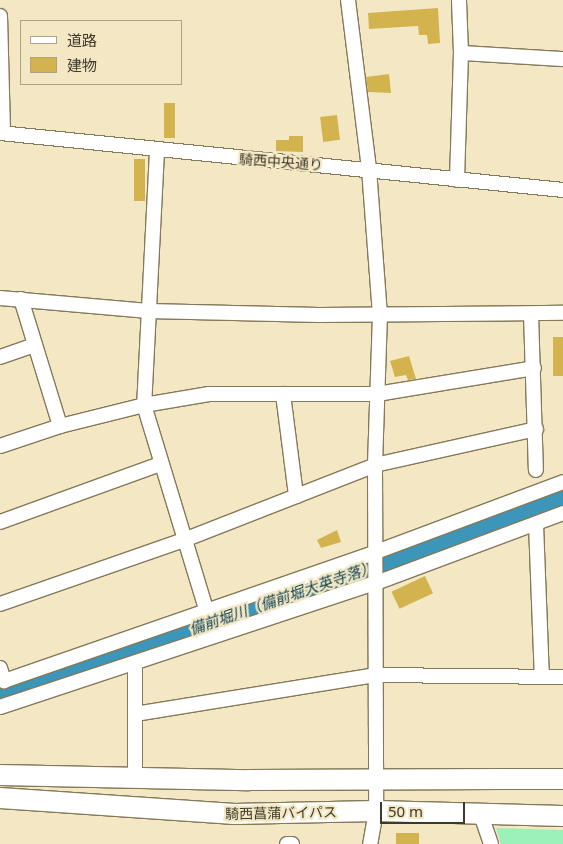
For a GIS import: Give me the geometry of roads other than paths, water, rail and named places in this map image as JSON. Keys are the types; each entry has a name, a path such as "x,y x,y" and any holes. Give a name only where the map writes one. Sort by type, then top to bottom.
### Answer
{"highway":[{"path":"0,775 375,780 563,779"},
{"name":"騎西菖蒲バイパス","path":"0,798 234,814 376,811 563,816"}],"street":[{"path":"348,0 369,169 380,314 375,466 376,811 370,844"},
{"path":"457,180 461,53 459,0"},
{"path":"0,16 1,133"},
{"path":"461,53 563,59"},
{"name":"騎西中央通り","path":"1,133 157,151 369,169 563,190"},
{"path":"157,151 144,405 160,464 213,634"},
{"path":"0,298 148,312 563,314"},
{"path":"21,299 60,426"},
{"path":"531,314 536,470"},
{"path":"0,357 35,345"},
{"path":"0,446 60,426 144,405 209,394 377,394 534,368"},
{"path":"283,394 296,496"},
{"path":"0,604 184,540 375,466 536,429"},
{"path":"0,522 160,464"},
{"path":"1,677 206,613 376,554 563,482"},
{"path":"0,707 135,664 213,634 376,583 563,513"},
{"path":"536,524 542,678"},
{"path":"135,664 135,777"},
{"path":"136,714 375,675 563,677"},
{"path":"482,815 491,844"},
{"path":"287,844 292,844"}],"waterway":[{"name":"備前堀川（備前堀大英寺落）","path":"0,694 307,591 563,499"}]}
